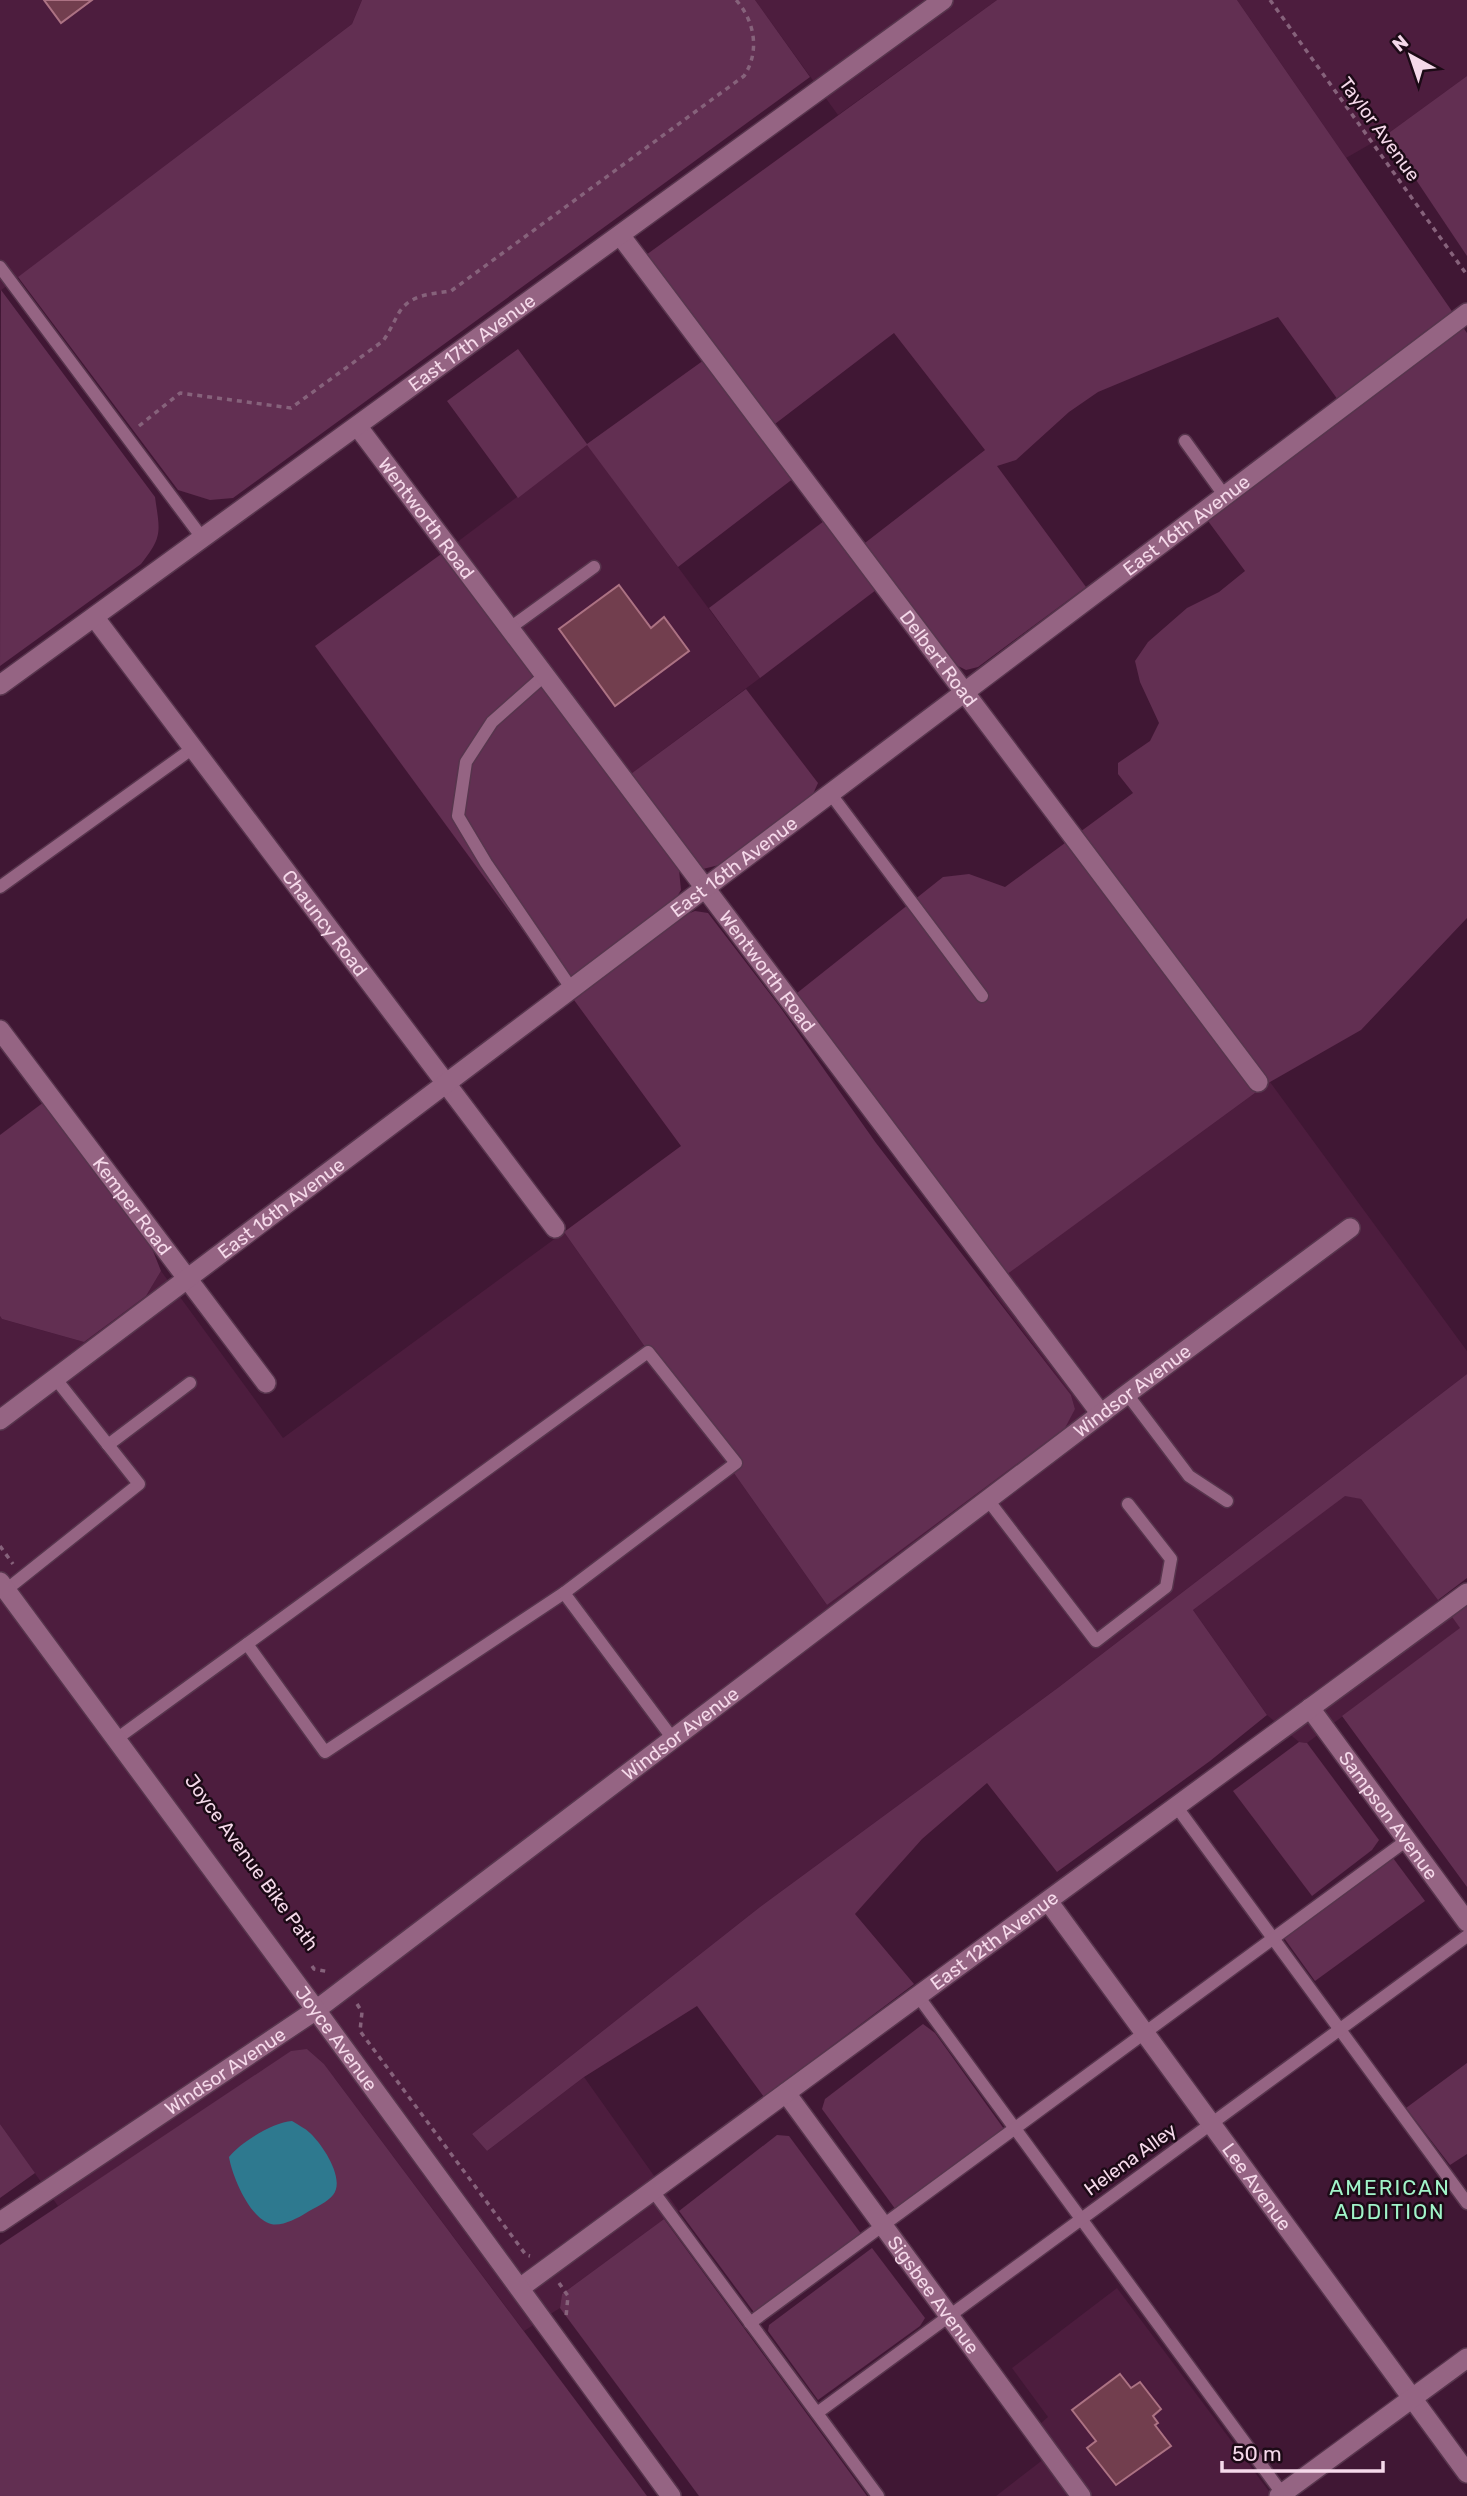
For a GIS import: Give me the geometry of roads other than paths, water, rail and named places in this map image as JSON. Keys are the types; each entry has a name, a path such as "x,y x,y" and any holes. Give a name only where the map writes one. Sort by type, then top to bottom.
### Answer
{"street":[{"name":"East 17th Avenue","path":"0,685 943,0"},
{"name":"Delbert Road","path":"620,235 1258,1082"},
{"name":"East 16th Avenue","path":"0,1420 1467,313"},
{"name":"Wentworth Road","path":"358,427 1101,1414"},
{"name":"Chauncy Road","path":"95,618 555,1228"},
{"name":"Kemper Road","path":"0,1030 266,1383"},
{"name":"Windsor Avenue","path":"0,2222 316,2010 1127,1394 1350,1228"},
{"name":"Joyce Avenue","path":"3,1586 671,2496"},
{"name":"East 12th Avenue","path":"520,2288 1467,1593"},
{"name":"Sampson Avenue","path":"1310,1708 1467,1922"},
{"name":"Lee Avenue","path":"1048,1901 1467,2473"},
{"name":"Sigsbee Avenue","path":"786,2093 1081,2496"},
{"path":"1282,2495 1467,2358"}],"lane":[{"path":"0,267 203,539"},
{"path":"1185,441 1224,495"},
{"path":"509,628 594,567"},
{"path":"545,676 492,722 466,762 458,816 486,863 571,988"},
{"path":"0,887 193,748"},
{"path":"830,793 982,996"},
{"path":"115,1740 648,1352 736,1463 564,1593 325,1752 247,1644"},
{"path":"3,1586 23,1577 139,1484 55,1378"},
{"path":"108,1445 190,1383"},
{"path":"1127,1394 1189,1476 1227,1501"},
{"path":"988,1500 1096,1641 1166,1587 1171,1559 1128,1504"},
{"path":"564,1593 673,1739"},
{"path":"1176,1806 1467,2203"},
{"path":"750,2323 1407,1840"},
{"name":"Helena Alley","path":"817,2413 1467,1936"},
{"path":"918,1996 1282,2495"},
{"path":"653,2191 878,2496"}],"water":[{"path":"292,2121 310,2133 326,2153 335,2171 336,2188 328,2200 303,2215 275,2225 263,2220 249,2206 238,2185 229,2157 258,2134"}],"district":[{"name":"AMERICAN ADDITION","path":"1390,2200"}]}
